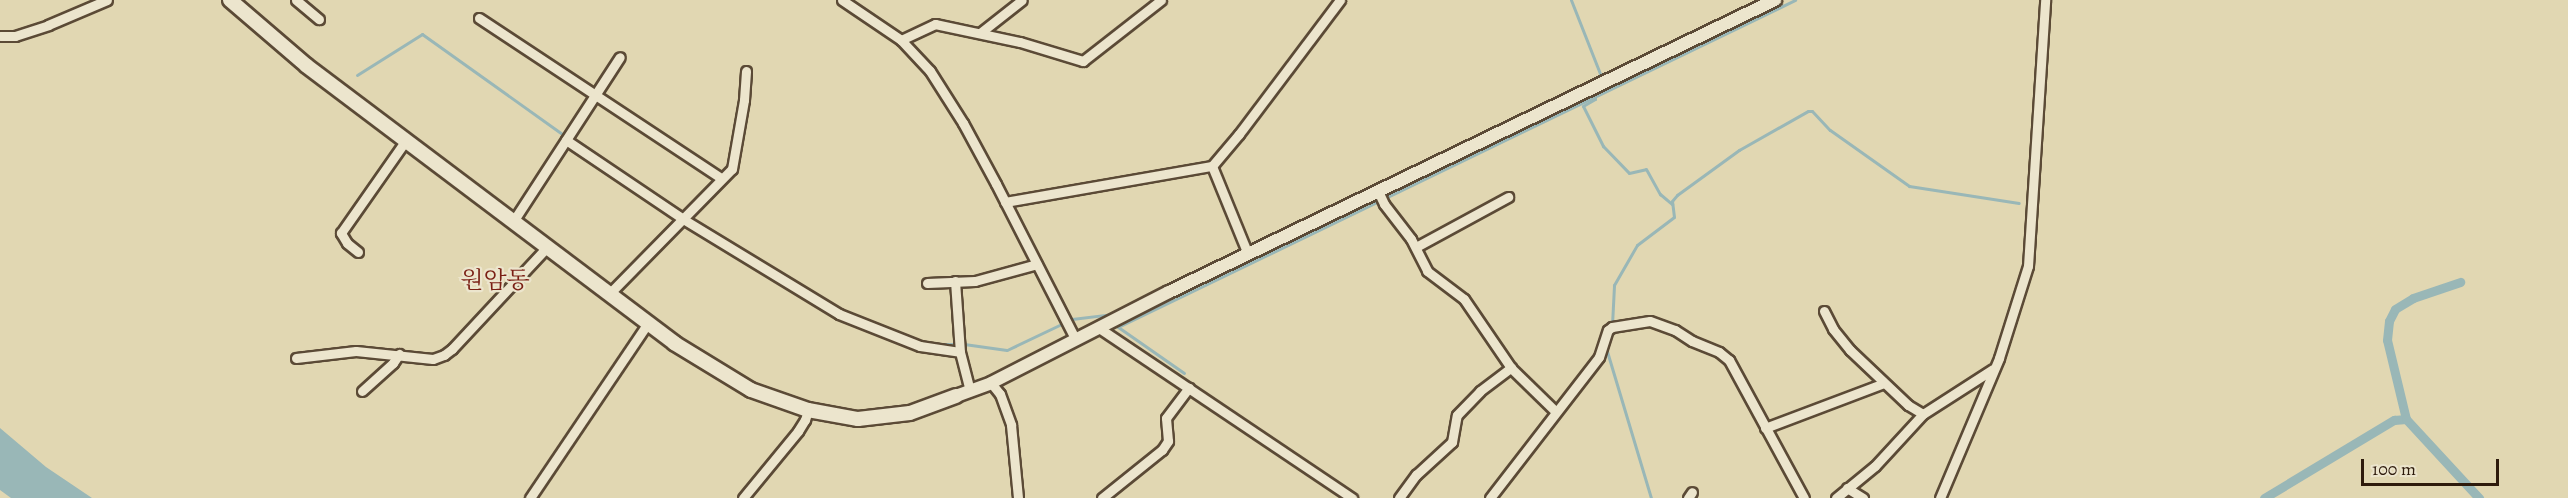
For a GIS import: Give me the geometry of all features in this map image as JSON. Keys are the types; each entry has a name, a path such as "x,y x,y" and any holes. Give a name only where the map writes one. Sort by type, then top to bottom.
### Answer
{"main road":[{"path":"230,0 307,66 514,220 609,294 709,366 751,390 808,410 837,417 875,418 910,413 956,396"}],"street":[{"path":"0,36 15,36 48,25 107,0"},
{"path":"296,0 319,19"},
{"path":"842,0 901,40 930,71 963,123 1076,340"},
{"path":"980,33 1022,0"},
{"path":"901,40 935,24 980,33 1083,61 1161,0"},
{"path":"956,396 991,383 1248,254 1775,0"},
{"path":"1940,498 1980,407 2014,314 2028,266 2045,0"},
{"path":"1005,202 1212,166 1239,134 1334,2"},
{"path":"479,18 722,179"},
{"path":"514,220 620,57"},
{"path":"609,294 732,169 744,100 746,71"},
{"path":"358,252 347,243 341,233 406,140"},
{"path":"566,140 683,219 839,314 920,346 960,352"},
{"path":"1212,166 1248,254"},
{"path":"1378,191 1384,204 1416,248 1427,271 1464,299 1511,368 1555,411"},
{"path":"1416,248 1508,197"},
{"path":"296,358 356,351 433,359 452,349 548,246"},
{"path":"927,283 975,280 1037,264"},
{"path":"955,281 960,352 970,391"},
{"path":"1824,311 1833,329 1850,350 1908,405 1923,414"},
{"path":"1490,498 1599,357 1608,330 1612,327 1650,321 1719,352 1728,360 1804,498"},
{"path":"530,498 648,323"},
{"path":"1099,328 1352,498"},
{"path":"362,391 393,363 399,354"},
{"path":"1400,498 1416,475 1452,442 1457,416 1480,391 1511,368"},
{"path":"1836,498 1875,466 1923,414 1993,369"},
{"path":"991,383 1000,394 1011,426 1018,498"},
{"path":"1765,428 1884,383"},
{"path":"1102,498 1162,450 1168,441 1166,418 1189,388"},
{"path":"743,498 798,431 806,420 808,410"},
{"path":"1847,488 1863,498"}],"water":[{"path":"0,428 46,467 92,498 11,498 0,490"}],"waterway":[{"path":"1571,0 1601,76"},
{"path":"935,344 964,344 1007,350 1072,319 1110,314 1758,0"},
{"path":"1184,373 1118,327 1795,0"},
{"path":"357,75 422,34 565,136"},
{"path":"1595,96 1595,99 1583,106 1603,146 1629,173 1646,169 1660,194 1672,204"},
{"path":"1612,325 1614,285 1637,245 1674,217 1672,201 1677,195 1739,150 1808,111 1812,111 1830,130 1909,186 2019,203"},
{"path":"776,270 796,282"},
{"path":"2406,419 2387,340 2389,321 2395,309 2413,298 2460,282"},
{"path":"829,303 850,314"},
{"path":"1606,348 1651,498"},
{"path":"2264,498 2394,420 2406,419 2479,498"}],"district":[{"name":"원암동","path":"495,281"}]}
